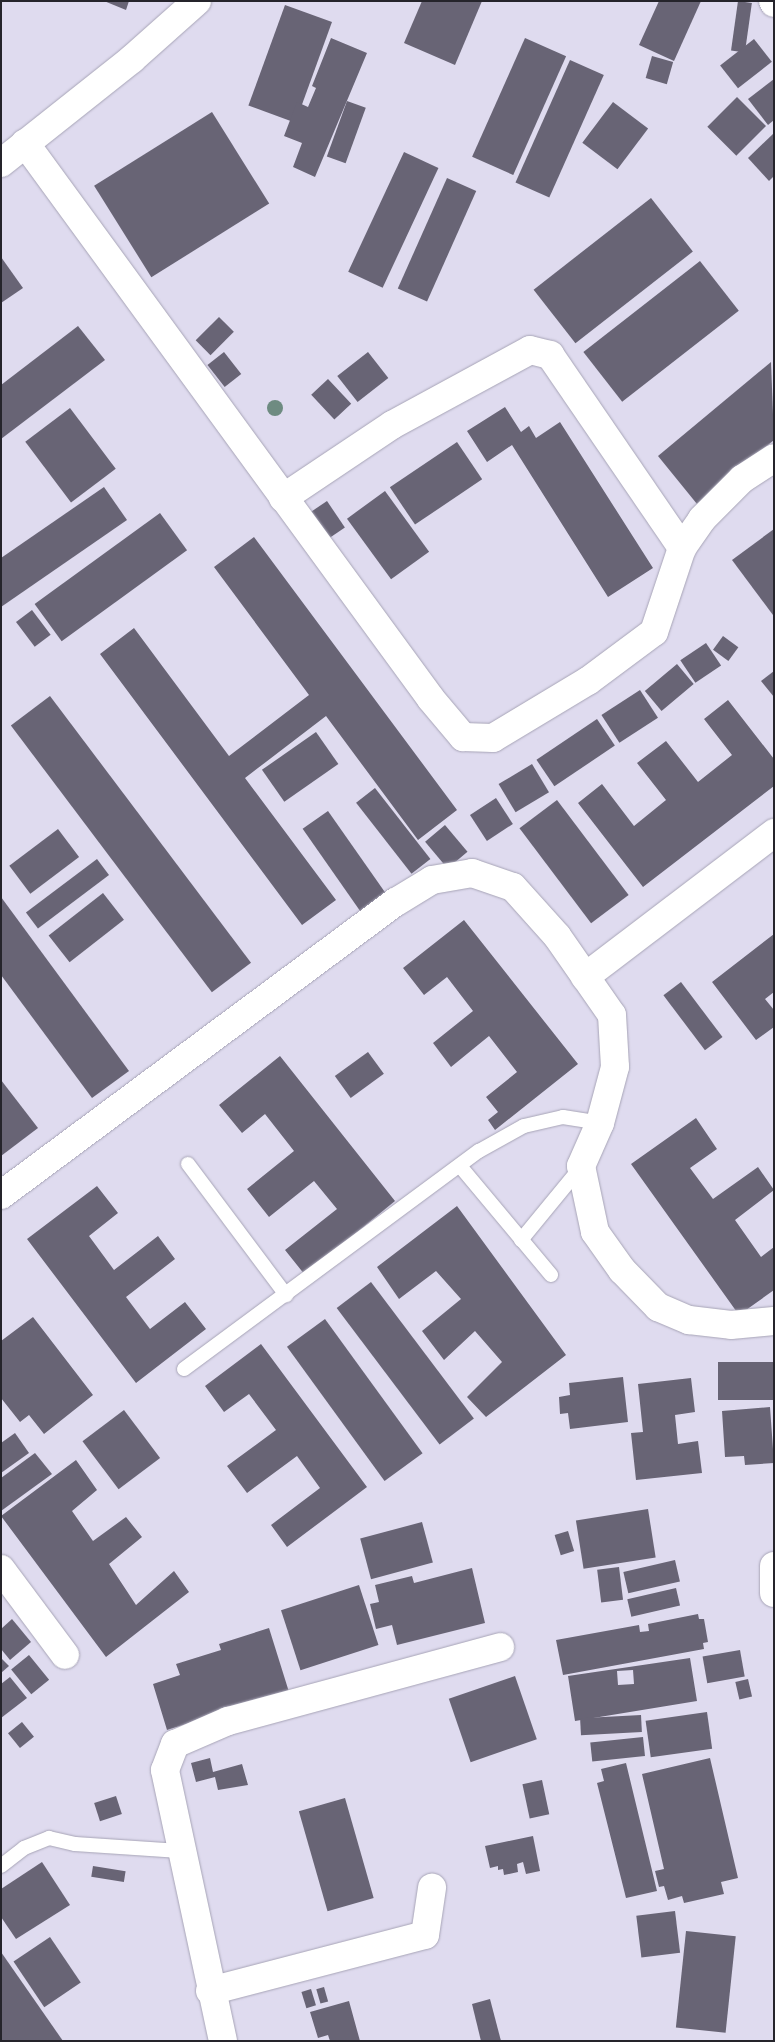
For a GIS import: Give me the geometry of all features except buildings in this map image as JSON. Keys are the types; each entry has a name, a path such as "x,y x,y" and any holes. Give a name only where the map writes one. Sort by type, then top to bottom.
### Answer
{"street":[{"path":"1,162 132,60 197,1"},
{"path":"25,143 431,699 463,737 493,738 588,681 654,632 682,548 702,519 742,479 774,458"},
{"path":"283,498 392,425 530,350 550,355 682,548"},
{"path":"585,977 774,833"},
{"path":"1,1195 396,902 432,880 472,873 513,887 557,936 612,1015 614,1067 600,1122 581,1166 595,1232 622,1270 658,1307 689,1320 731,1325 774,1321"},
{"path":"774,1566 774,1593"},
{"path":"1,1569 65,1655"},
{"path":"223,2041 180,1851 165,1770 175,1744 228,1722 500,1646"},
{"path":"210,1990 425,1935 432,1888"}],"lane":[{"path":"184,1369 460,1166 524,1126 563,1117 600,1122"},
{"path":"188,1164 286,1295"},
{"path":"460,1166 551,1276"},
{"path":"521,1240 581,1166"},
{"path":"1,1866 24,1848 49,1838 75,1844 180,1851"}]}
